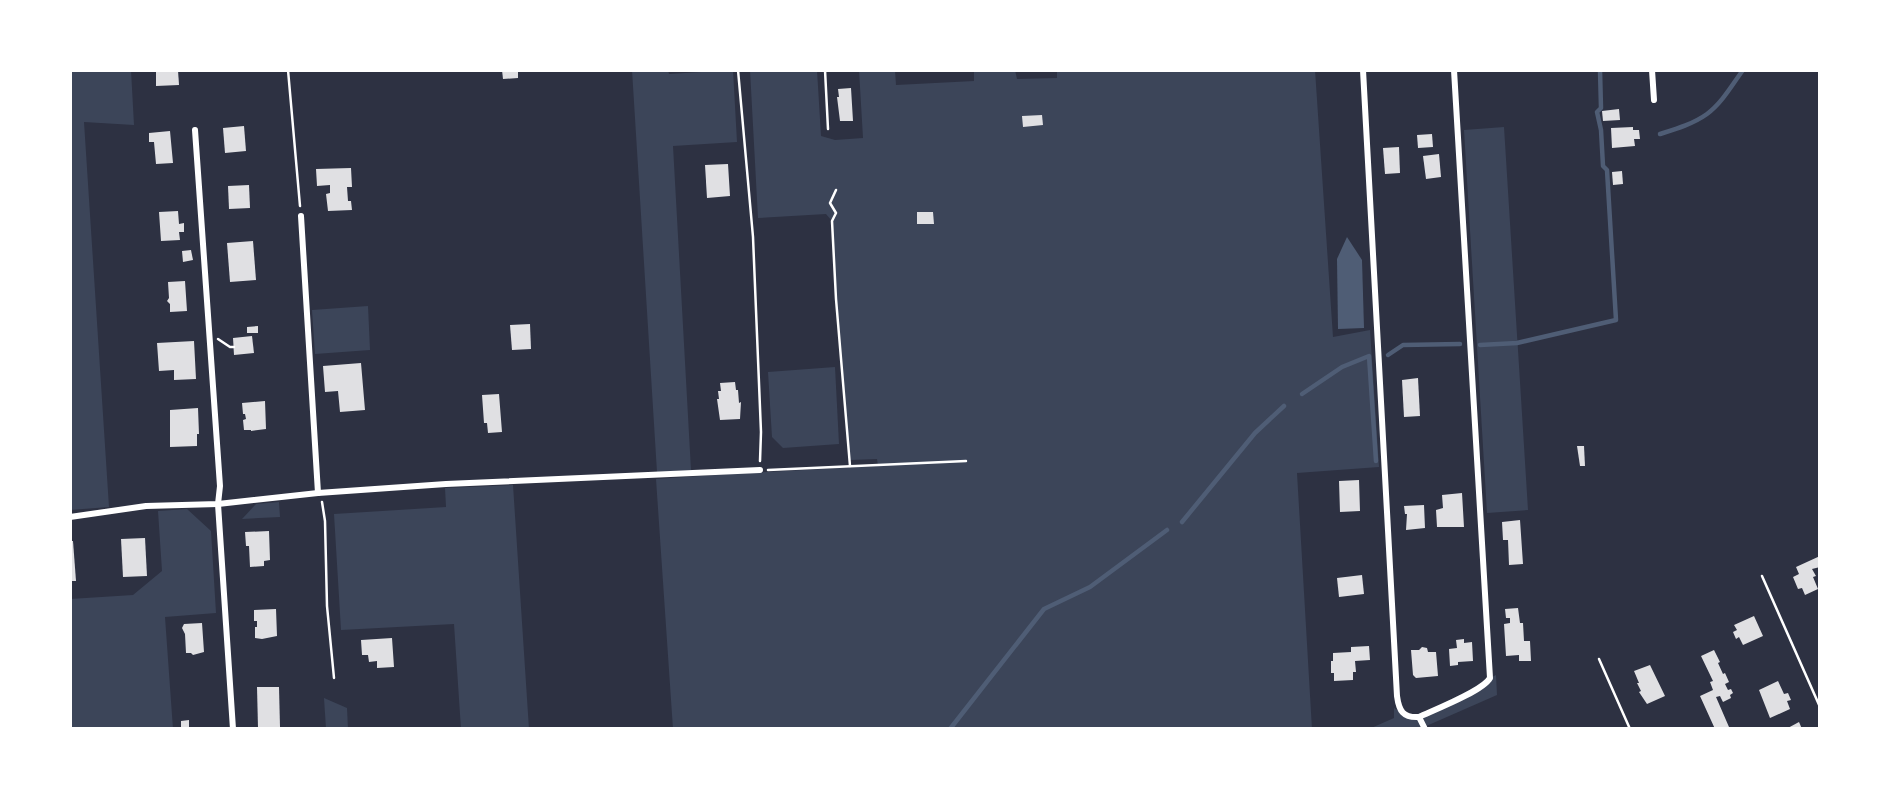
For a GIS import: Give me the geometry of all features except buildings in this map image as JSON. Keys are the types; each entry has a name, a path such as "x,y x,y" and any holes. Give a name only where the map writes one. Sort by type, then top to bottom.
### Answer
{"street":[{"path":"1363,70 1397,696 1399,710 1405,716 1419,718 1487,684 1490,678 1454,70"},
{"path":"1652,70 1654,100"},
{"path":"195,130 211,339 220,486 218,504 233,729"},
{"path":"301,216 318,493"},
{"path":"70,517 146,506 218,504 318,493 446,484 760,470"},
{"path":"1419,718 1425,729"}],"lane":[{"path":"825,70 828,129"},
{"path":"1762,576 1820,707"},
{"path":"1599,659 1630,729"}],"path":[{"path":"289,70 301,216"},
{"path":"738,70 752,237 761,432 760,470 966,461"},
{"path":"836,190 830,203 836,213 832,221 836,299 850,466"},
{"path":"211,339 219,339 234,347"},
{"path":"318,493 325,521 327,606 334,678"}],"shaded area":[{"path":"70,70 131,70 134,125 84,122 109,507 70,510"},
{"path":"632,70 668,70 669,74 733,70 737,142 673,146 691,470 657,472"},
{"path":"750,70 817,70 821,136 835,140 863,138 859,70 895,70 896,85 974,81 974,70 1015,70 1017,79 1057,78 1057,70 1315,70 1333,337 1370,330 1379,467 1297,473 1312,729 673,729 656,479 878,466 877,459 850,460 832,221 826,214 758,218","holes":["917,212 933,212 933,224 917,224"]},
{"path":"1504,127 1528,510 1487,513 1464,130"},
{"path":"1347,237 1362,260 1364,328 1338,329 1337,259"},
{"path":"368,306 370,350 315,354 312,310"},
{"path":"835,367 839,444 783,448 772,437 768,372"},
{"path":"513,485 529,729 461,729 454,624 341,630 334,514 446,507 445,488"},
{"path":"279,502 280,517 242,519 256,504"},
{"path":"187,509 211,531 216,613 165,617 173,729 70,729 70,599 133,595 162,571 158,511"},
{"path":"1496,675 1497,695 1424,729 1369,729 1394,718 1394,708 1412,718 1476,689"},
{"path":"324,698 347,708 348,729 326,729"}],"waterway":[{"path":"1480,345 1517,343 1616,320 1607,170 1603,166 1597,112 1601,108 1600,70"},
{"path":"1660,134 1707,114 1722,99 1743,70"},
{"path":"1388,355 1403,345 1460,344"},
{"path":"1302,394 1342,367 1369,356 1376,461"},
{"path":"1182,522 1255,433 1284,406"},
{"path":"950,729 1044,609 1090,587 1167,530"}]}
